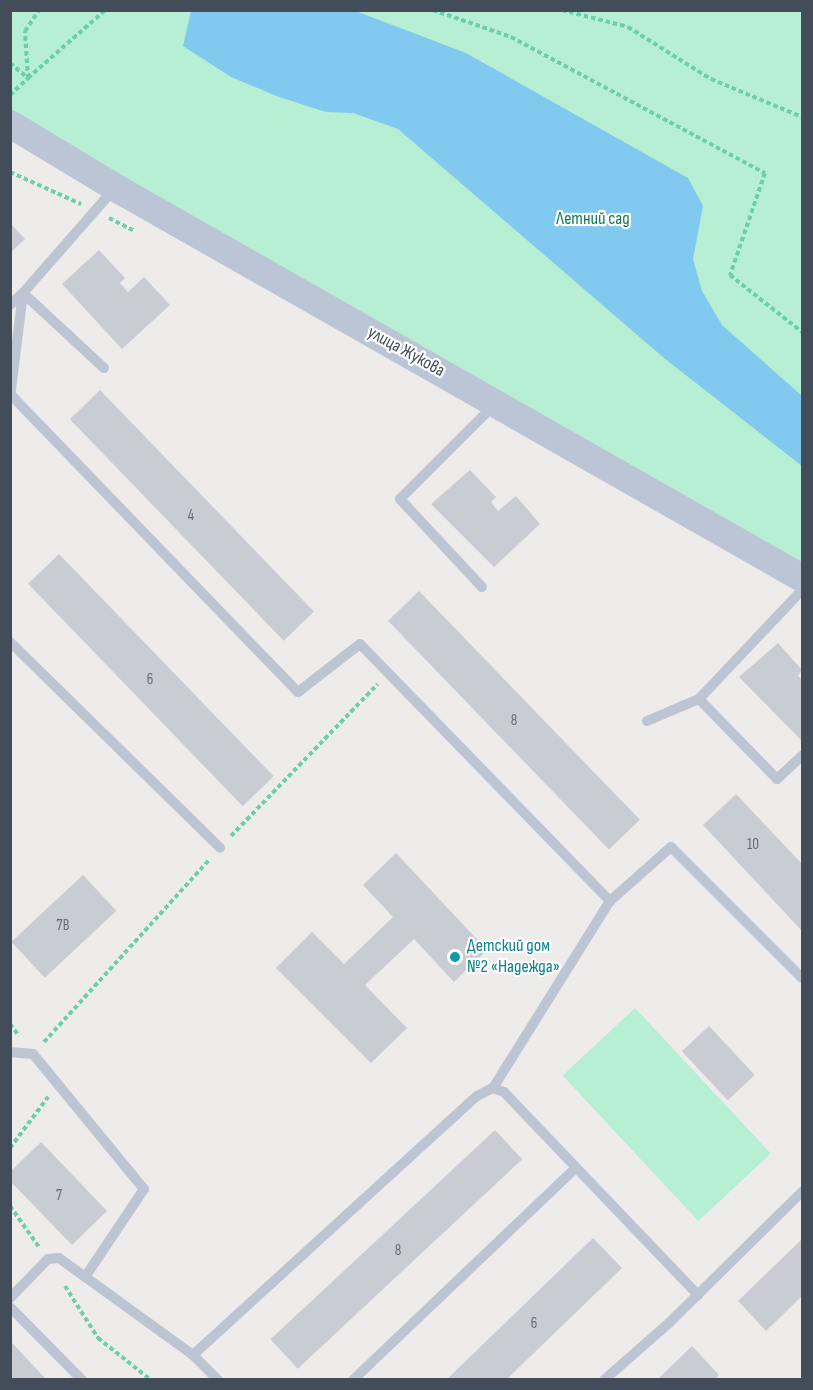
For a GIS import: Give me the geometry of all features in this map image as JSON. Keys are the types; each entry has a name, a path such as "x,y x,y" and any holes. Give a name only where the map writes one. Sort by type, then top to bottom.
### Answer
{"street":[{"name":"улица Жукова","path":"10,124 116,188 802,578"}],"lane":[{"path":"10,304 23,293 116,188"},
{"path":"23,293 104,368"},
{"path":"23,293 11,396 298,692 360,644 610,901"},
{"path":"482,587 400,499 496,403"},
{"path":"648,721 699,699 802,590"},
{"path":"10,642 220,848"},
{"path":"699,699 777,779 802,756"},
{"path":"193,1355 477,1096 493,1088 610,901 671,847 802,978"},
{"path":"10,1052 33,1054 144,1189 85,1277"},
{"path":"493,1088 504,1092 698,1295"},
{"path":"353,1380 576,1168"},
{"path":"604,1380 698,1295 802,1192"},
{"path":"10,1298 48,1259 59,1258 71,1263 85,1277 193,1355 218,1380"},
{"path":"10,1307 82,1380"}],"path":[{"path":"28,78 25,31 39,10"},
{"path":"10,95 105,10"},
{"path":"433,10 512,37 765,173 730,275 802,332"},
{"path":"562,10 628,27 711,79 802,117"},
{"path":"10,63 28,78"},
{"path":"10,172 95,210"},
{"path":"10,1148 58,1084"},
{"path":"10,1206 48,1259 98,1338 151,1380"}],"green space":[{"name":"Летний сад","path":"11,11 802,11 802,578 11,115"},
{"path":"635,1008 771,1154 698,1221 563,1076"}],"water":[{"path":"353,10 466,53 688,178 703,206 693,259 702,291 722,325 802,396 802,466 664,358 398,129 353,113 326,112 279,97 231,77 183,46 191,11"}],"building":[{"path":"10,223 25,239 10,253"},
{"path":"99,250 125,278 120,283 128,292 144,277 170,305 122,349 62,284"},
{"path":"100,390 314,612 284,641 70,419"},
{"path":"470,470 496,497 491,502 498,511 516,496 540,524 494,567 431,504"},
{"path":"59,554 274,776 243,806 28,584"},
{"path":"419,591 640,820 609,850 388,621"},
{"path":"778,643 802,670 798,676 802,680 802,741 739,677"},
{"path":"736,794 802,864 802,931 703,825"},
{"name":"Детский дом №2 «Надежда»","path":"396,853 487,950 454,982 414,939 365,985 407,1028 371,1063 276,968 312,932 344,964 393,917 363,885"},
{"path":"83,875 116,911 45,978 11,942"},
{"path":"709,1026 755,1075 728,1100 682,1051"},
{"path":"495,1130 522,1159 298,1369 270,1339"},
{"path":"41,1142 107,1211 72,1245 10,1181 10,1172"},
{"path":"593,1238 622,1268 506,1380 446,1380"},
{"path":"802,1239 802,1296 766,1331 738,1301"},
{"path":"12,1343 47,1380 10,1380"},
{"path":"692,1346 719,1375 714,1380 657,1380"}],"place":[{"name":"Детский дом №2 «Надежда»","path":"455,957"}]}
